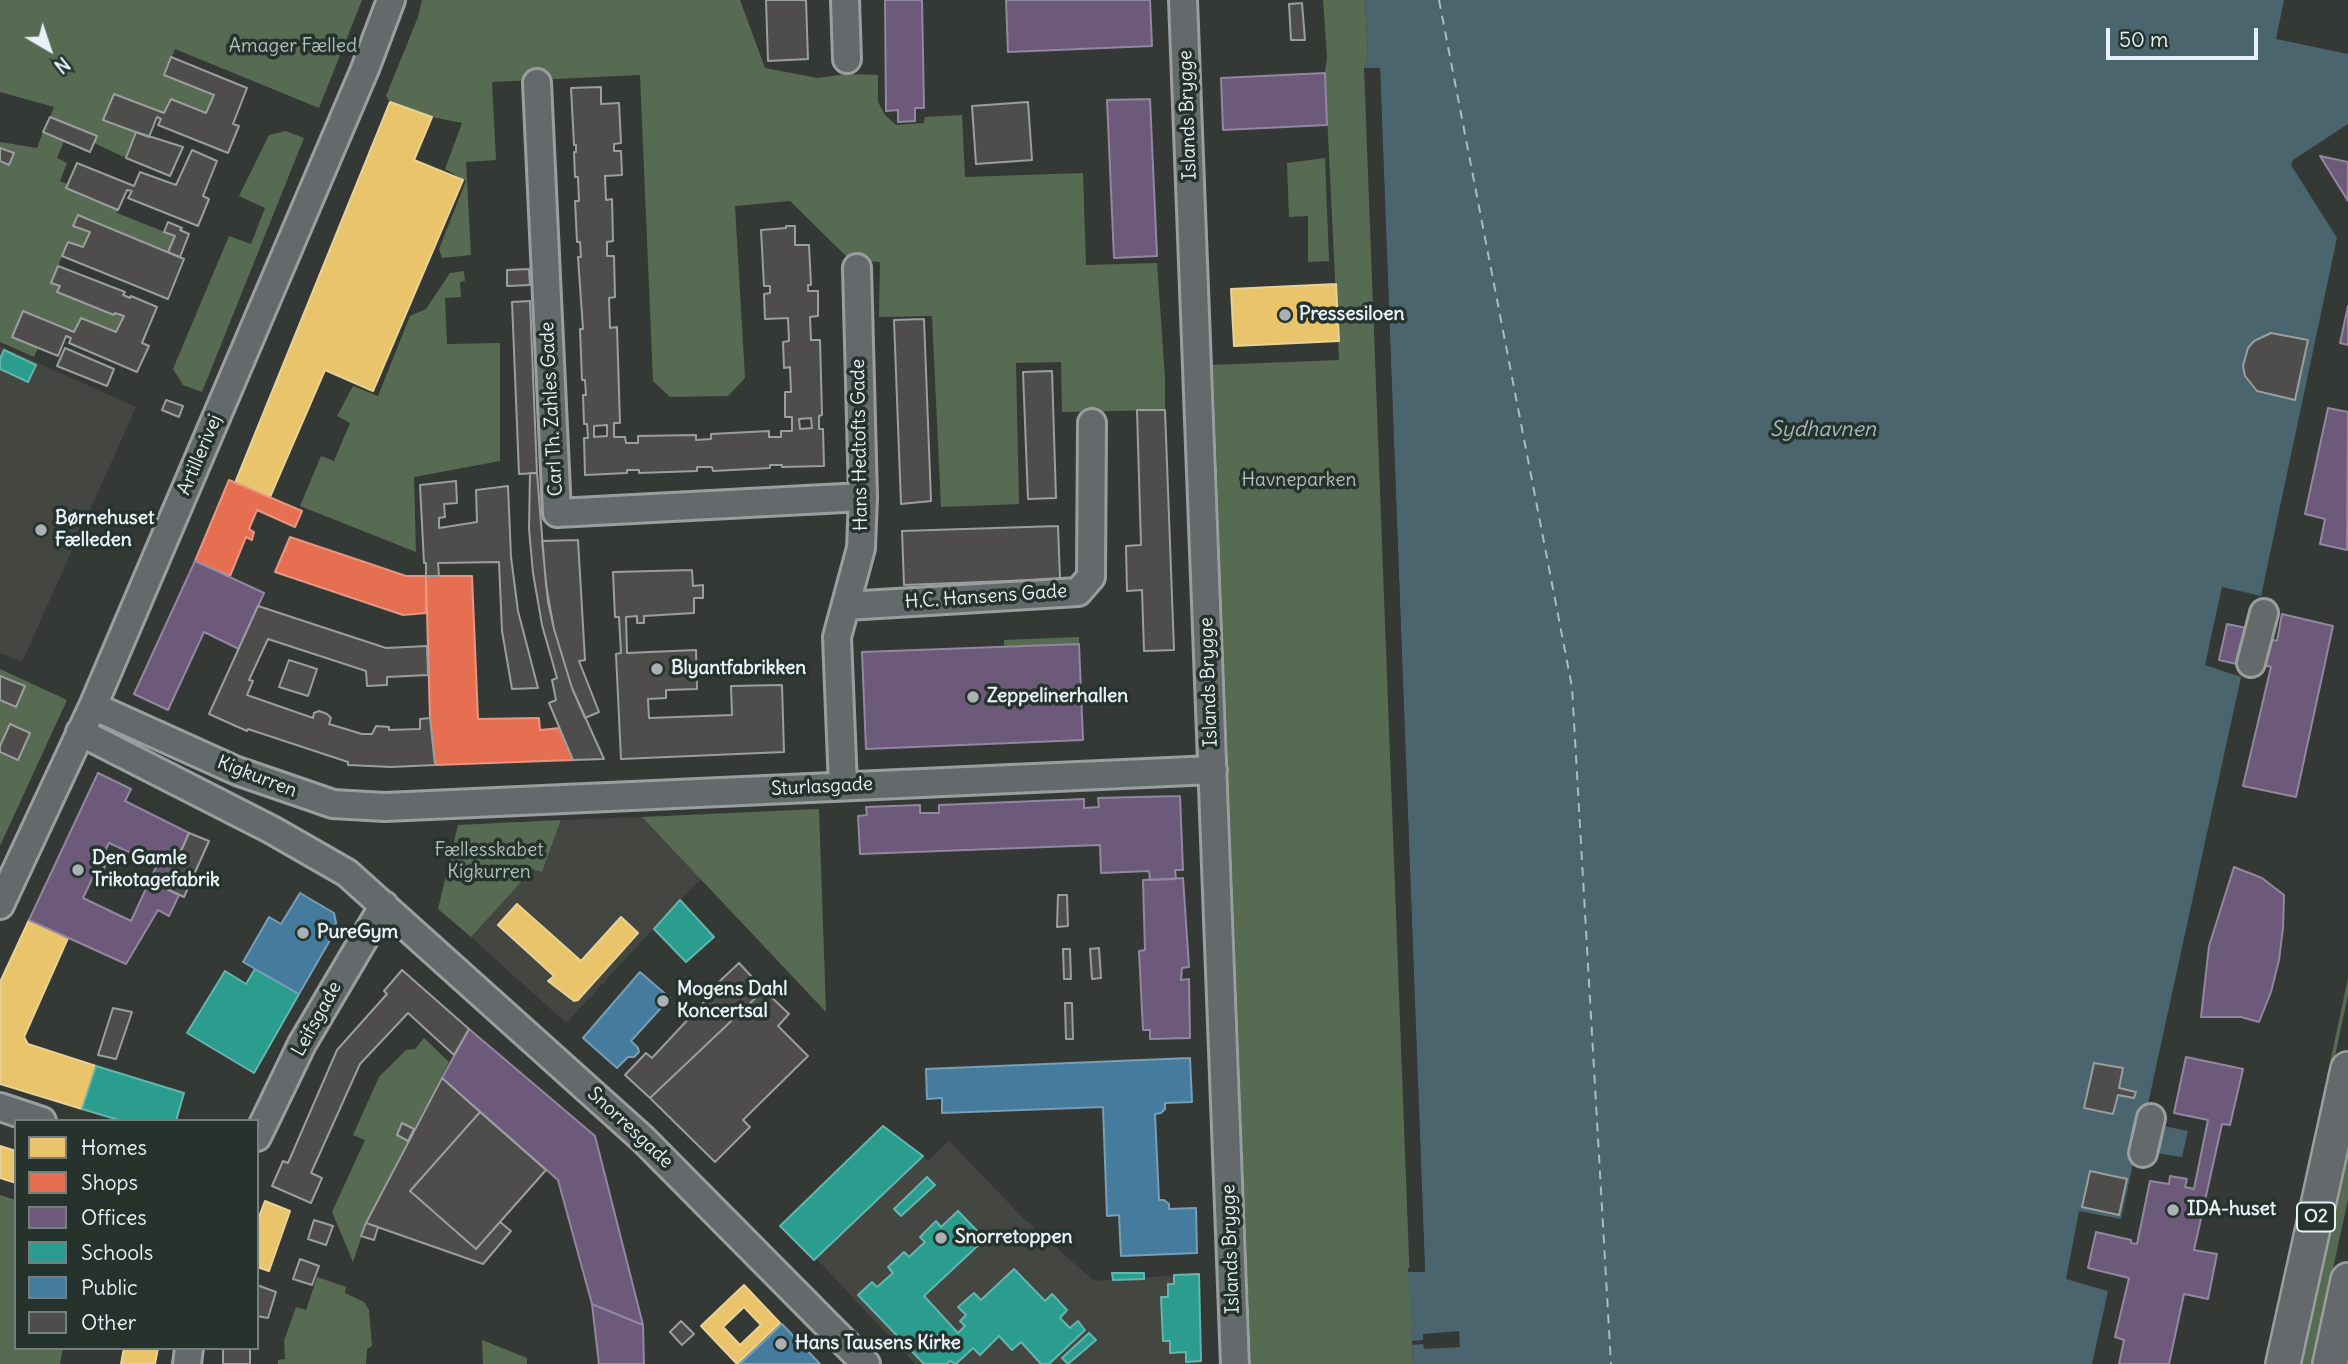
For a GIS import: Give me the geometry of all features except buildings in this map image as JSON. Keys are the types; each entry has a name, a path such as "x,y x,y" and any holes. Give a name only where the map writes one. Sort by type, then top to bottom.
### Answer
{"main road":[{"name":"O2","path":"2283,1364 2348,1069"},
{"path":"2330,1364 2348,1280"}],"street":[{"name":"Artillerivej","path":"0,905 93,706 365,69 391,0"},
{"path":"845,0 848,59"},
{"name":"Islands Brygge","path":"1183,0 1235,1364"},
{"name":"Carl Th. Zahles Gade","path":"537,83 557,513 863,497"},
{"name":"Hans Hedtofts Gade","path":"843,786 837,636 861,548 863,497 857,268"},
{"name":"H.C. Hansens Gade","path":"846,606 1078,592 1091,577 1092,423"},
{"path":"2251,663 2264,614"},
{"name":"Kigkurren","path":"93,706 237,771 333,804 385,807 431,804"},
{"name":"Kigkurren","path":"80,732 272,830 347,873 384,905"},
{"name":"Sturlasgade","path":"431,804 1213,770"},
{"name":"Leifsgade","path":"259,1133 302,1044 384,905"},
{"name":"Snorresgade","path":"384,905 643,1139 866,1364"},
{"path":"0,1107 36,1119"},
{"path":"2143,1153 2151,1118"}],"shaded area":[{"name":"Børnehuset Fælleden","path":"0,346 136,407 22,662 0,653"},
{"path":"642,817 701,879 566,1023 471,937 533,868 542,872 561,820"},
{"name":"Snorretoppen","path":"949,1141 1023,1218 1094,1281 1199,1274 1201,1364 915,1364 816,1258 923,1156 928,1161"}],"green space":[{"name":"Amager Fælled","path":"0,0 362,0 319,108 175,49 164,75 214,95 206,113 164,113 114,94 103,119 136,132 126,158 94,143 96,136 50,117 54,107 0,92"},
{"path":"422,0 740,0 765,68 818,78 845,74 878,75 878,102 885,115 896,125 924,123 925,117 962,115 965,177 1083,173 1086,265 1157,263 1165,410 1062,412 1061,362 1016,363 1019,504 941,507 932,316 879,317 880,262 847,257 790,201 735,206 745,378 728,396 670,397 653,381 640,75 492,82 496,160 466,162 471,255 442,258 439,249 466,181 445,169 462,123 432,117 390,102 386,96 418,17"},
{"name":"Havneparken","path":"1323,0 1365,0 1368,55 1364,68 1413,1364 1251,1364 1213,365 1339,360"},
{"path":"286,131 304,138 202,392 183,385 173,369 229,236 251,244 265,208 239,196 269,135"},
{"path":"43,132 64,141 57,158 67,163 60,181 67,184 66,188 118,210 117,213 175,236 168,252 78,215 74,226 90,232 83,247 68,242 51,283 60,286 58,291 114,315 124,316 116,332 81,318 74,332 23,312 38,348 34,357 0,342 0,142 37,148"},
{"path":"1325,158 1329,261 1308,262 1308,216 1289,217 1287,163"},
{"path":"464,271 465,281 460,282 461,297 445,298 447,344 500,343 500,461 414,477 416,552 300,506 321,456 334,461 350,423 337,416 353,386 378,396 410,316 426,309 450,273"},
{"path":"1079,637 1079,644 1004,646 1004,640"},
{"path":"0,669 67,700 0,846"},
{"path":"819,809 826,1012 642,817"},
{"name":"Fællesskabet Kigkurren","path":"561,820 542,872 533,869 471,937 438,909 458,825"},
{"path":"2348,978 2348,995 2269,1364 2266,1364"},
{"path":"424,1038 449,1062 414,1129 402,1123 397,1135 408,1141 366,1223 353,1262 332,1212 365,1140 353,1135 379,1077 406,1050 415,1049"},
{"path":"2348,1143 2348,1200 2312,1364 2301,1364"},
{"path":"0,1195 14,1199 14,1350 63,1350 60,1364 0,1364"},
{"path":"317,1277 346,1287 345,1293 364,1302 369,1310 372,1346 367,1349 366,1364 278,1364 278,1360 285,1359 284,1341 296,1307 306,1310"},
{"path":"482,1340 527,1358 527,1364 483,1364"}],"water":[{"name":"Sydhavnen","path":"1365,0 2284,0 2276,39 2348,54 2348,124 2293,160 2291,165 2337,238 2261,596 2222,587 2205,665 2241,677 2144,1122 2188,1131 2182,1157 2136,1150 2121,1219 2079,1211 2066,1279 2108,1291 2092,1364 1413,1364 1408,1272 1425,1271 1380,69 1364,68 1368,55"}],"pier":[{"path":"1364,68 1380,68 1425,1272 1408,1272 1408,1268 1421,1268 1377,72 1364,71"},
{"path":"1459,1331 1460,1347 1424,1349 1423,1344 1412,1345 1412,1341 1423,1340 1423,1334"}],"ferry route":[{"path":"1439,0 1572,687 1611,1364"}],"place":[{"name":"Pressesiloen","path":"1285,315"},
{"name":"Børnehuset Fælleden","path":"41,530"},
{"name":"Blyantfabrikken","path":"657,669"},
{"name":"Zeppelinerhallen","path":"973,697"},
{"name":"Den Gamle Trikotagefabrik","path":"78,870"},
{"name":"PureGym","path":"303,933"},
{"name":"Mogens Dahl Koncertsal","path":"663,1001"},
{"name":"IDA-huset","path":"2173,1210"},
{"name":"Snorretoppen","path":"941,1238"},
{"name":"Hans Tausens Kirke","path":"781,1344"}]}
